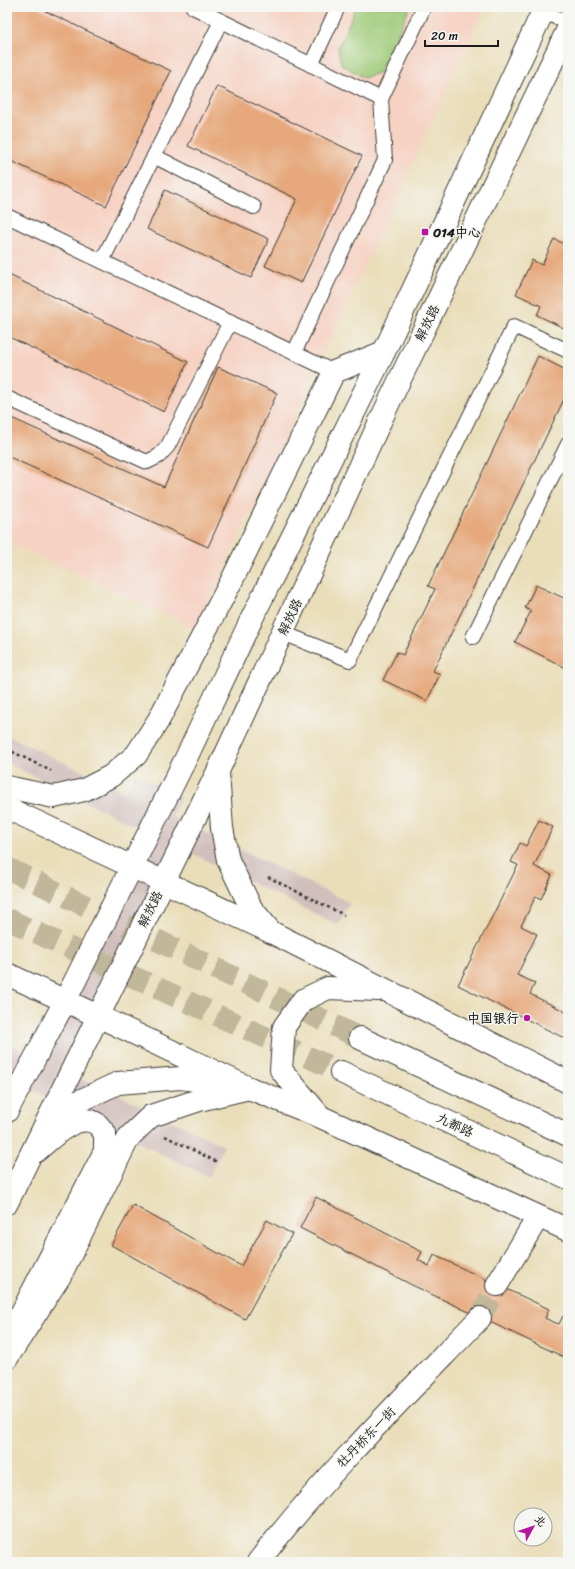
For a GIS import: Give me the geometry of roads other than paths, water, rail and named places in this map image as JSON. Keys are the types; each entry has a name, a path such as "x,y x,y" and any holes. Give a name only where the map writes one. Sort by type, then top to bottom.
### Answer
{"main road":[{"name":"解放路","path":"7,1111 132,866 384,352 541,8"},
{"name":"解放路","path":"7,1203 218,771 391,398 568,29"},
{"path":"7,786 54,797 84,790 111,776 136,755 158,721 232,580 334,372 384,352"},
{"path":"218,771 222,828 228,860 251,908 271,932"},
{"path":"7,808 271,932 568,1082"},
{"path":"7,974 249,1088 321,1118 568,1230"},
{"path":"321,1118 281,1070 284,1027 303,1000 328,988 386,990"},
{"path":"360,1038 568,1135"},
{"name":"九都路","path":"342,1072 568,1178"},
{"path":"30,1156 73,1104 118,1083 181,1078 249,1088"},
{"path":"7,1358 60,1276 129,1137 151,1116 199,1100 249,1088"},
{"path":"7,1341 105,1151 105,1133 96,1124 84,1120 70,1124 30,1156"},
{"path":"497,1285 538,1217"},
{"name":"牡丹桥东一街","path":"258,1562 287,1524 319,1487 480,1318"}],"lane":[{"path":"193,7 381,98"},
{"path":"311,65 338,7"},
{"path":"294,352 385,160 381,98 424,7"},
{"path":"541,8 568,23"},
{"path":"102,261 221,21"},
{"path":"154,156 254,207"},
{"path":"7,216 334,372"},
{"path":"7,398 147,462 159,456 168,446 230,322"},
{"path":"283,633 350,660 514,326 568,351"},
{"path":"473,637 568,444"}],"tunnel":[{"path":"7,868 360,1038"},
{"path":"7,919 341,1072"},
{"path":"480,1318 497,1285"}],"place":[{"name":"014中心","path":"425,232"},
{"name":"中国银行","path":"527,1018"}]}
